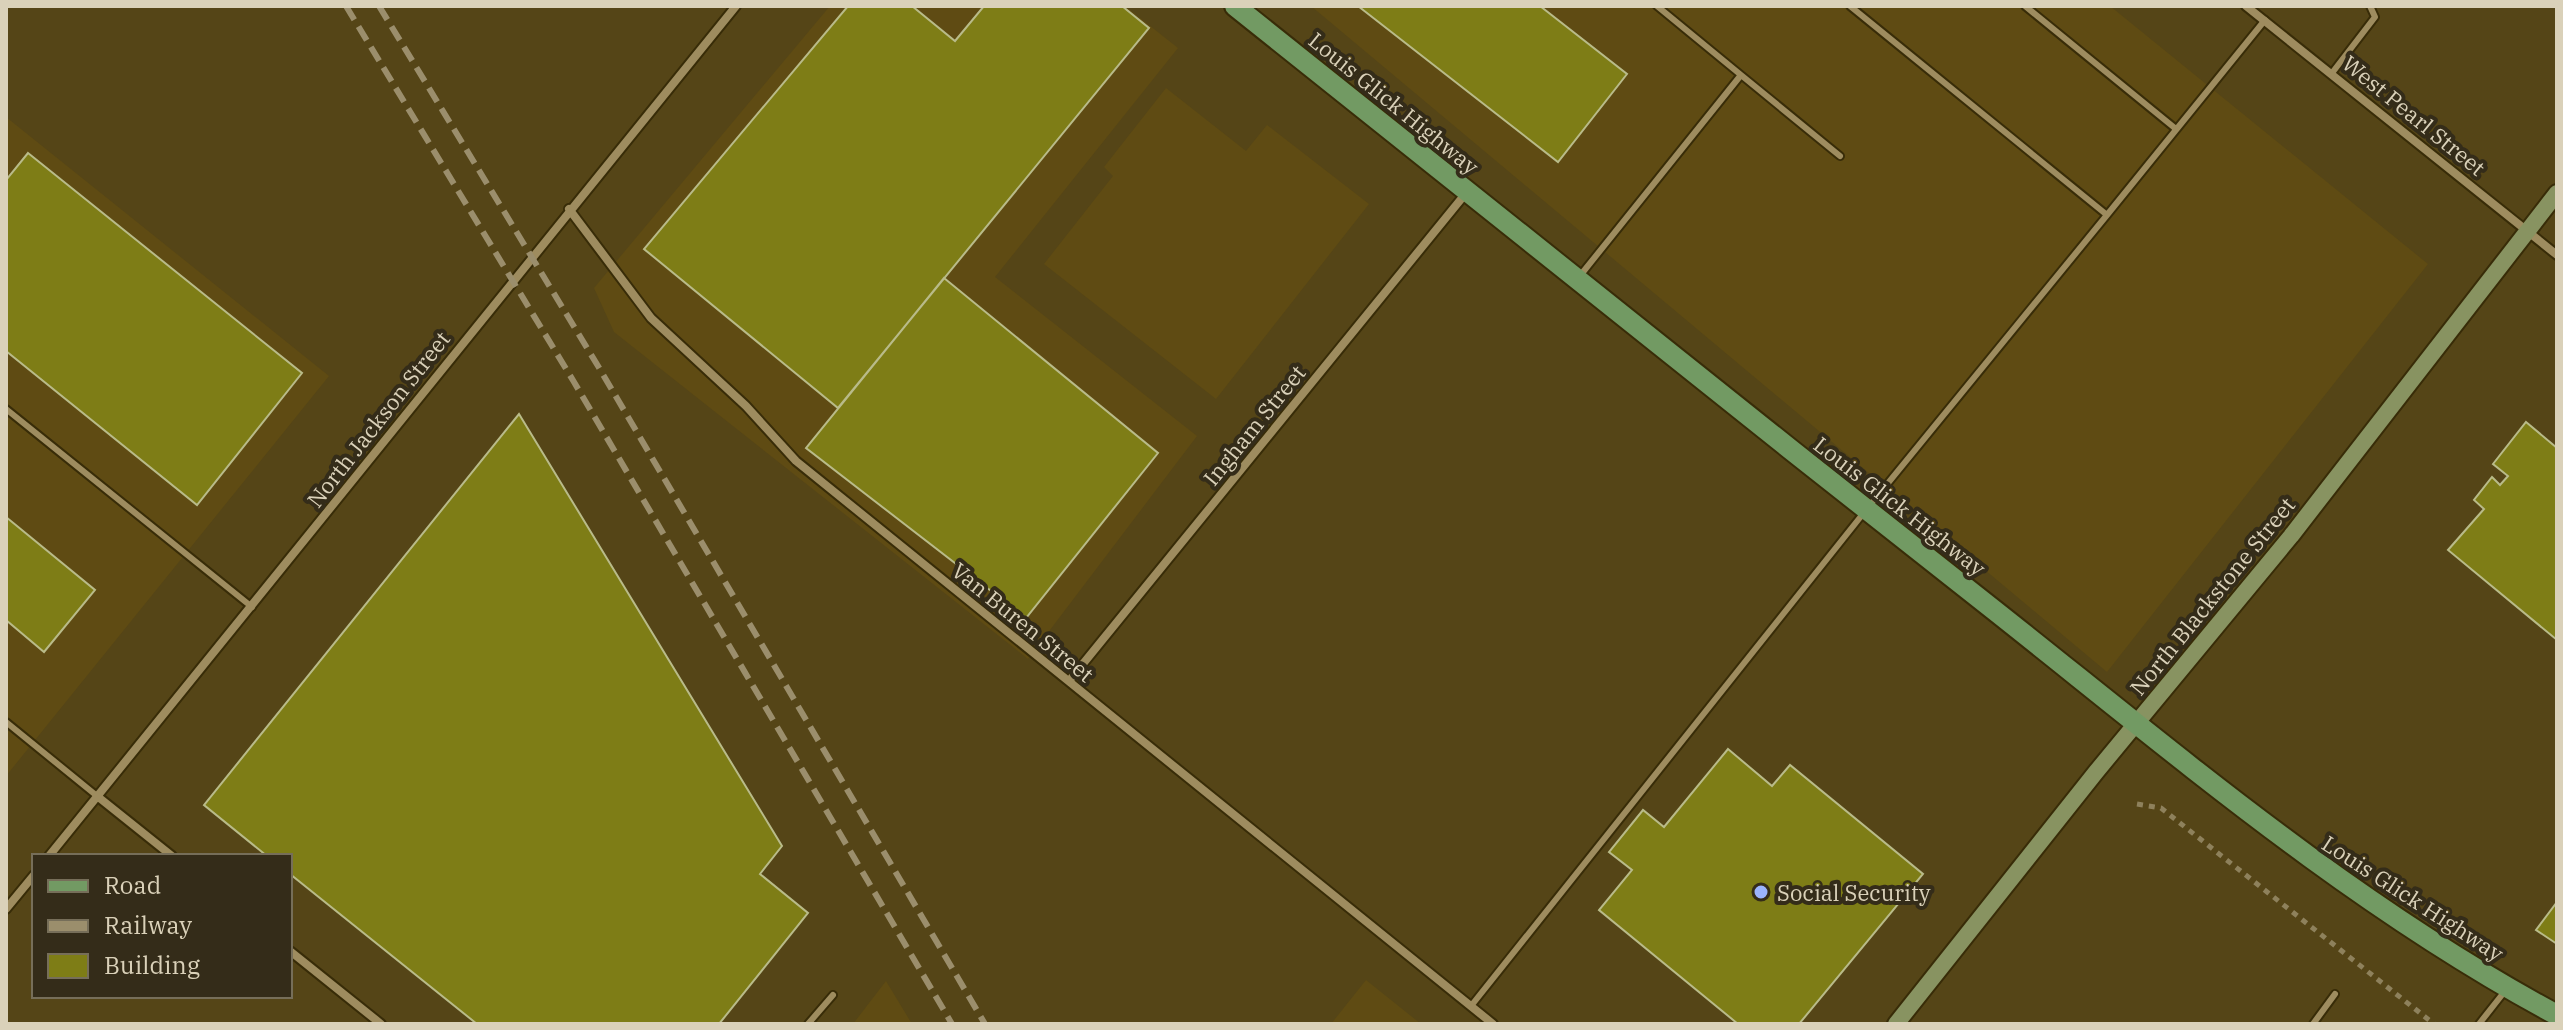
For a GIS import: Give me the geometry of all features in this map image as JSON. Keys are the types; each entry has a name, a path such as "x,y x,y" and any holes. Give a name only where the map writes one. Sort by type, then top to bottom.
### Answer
{"main road":[{"name":"Louis Glick Highway","path":"1235,6 1576,281 2312,862 2385,913 2557,1015"},
{"name":"North Blackstone Street","path":"1896,1024 2135,724 2291,536 2557,193"}],"street":[{"name":"North Jackson Street","path":"51,854 736,6"},
{"name":"West Pearl Street","path":"2246,6 2557,255"},
{"name":"Ingham Street","path":"1069,681 1467,192"},
{"name":"Van Buren Street","path":"569,209 651,318 746,406 796,461 1493,1024"},
{"path":"97,796 170,854"},
{"path":"6,909 32,877"},
{"path":"292,953 381,1024"}],"lane":[{"path":"1657,6 1840,156"},
{"path":"1850,6 2107,215"},
{"path":"2025,6 2176,129"},
{"path":"2332,73 2375,17 2370,6"},
{"path":"1471,1006 1866,510 2265,20"},
{"path":"1576,281 1741,75"},
{"path":"6,409 252,607"},
{"path":"6,722 97,796"},
{"path":"2479,1024 2507,988"},
{"path":"2313,1024 2335,994"},
{"path":"808,1024 833,995"}],"path":[{"path":"2137,804 2161,808 2434,1024"}],"shaded area":[{"path":"830,6 1125,6 1178,48 995,277 1197,436 1028,659 614,332 594,288"},
{"path":"1311,6 2110,6 2428,264 2107,672"},
{"path":"1166,88 1246,151 1267,125 1369,204 1216,399 1044,264 1113,176 1104,167"},
{"path":"6,117 329,376 6,776"},
{"path":"1366,980 1421,1024 1331,1024"},
{"path":"886,981 912,1024 853,1024"}],"building":[{"path":"848,6 912,6 955,41 984,6 1122,6 1149,28 838,408 644,249"},
{"path":"1358,6 1540,6 1627,74 1558,162"},
{"path":"28,153 302,373 197,505 6,351 6,180"},
{"path":"944,278 1158,453 1026,618 806,448"},
{"path":"519,414 782,846 760,874 808,913 719,1024 477,1024 292,876 292,854 265,854 204,805"},
{"path":"2526,422 2557,448 2557,640 2448,550 2484,509 2474,500 2492,477 2500,485 2508,476 2493,464"},
{"path":"6,517 95,590 44,652 6,620"},
{"name":"Social Security","path":"1728,749 1772,786 1790,765 1923,874 1799,1024 1738,1024 1599,910 1632,870 1609,852 1643,810 1664,827"},
{"path":"2557,902 2557,944 2536,930"}],"railway":[{"path":"346,6 574,382 952,1024"},
{"path":"379,6 598,366 985,1024"}],"place":[{"name":"Social Security","path":"1761,892"}]}
